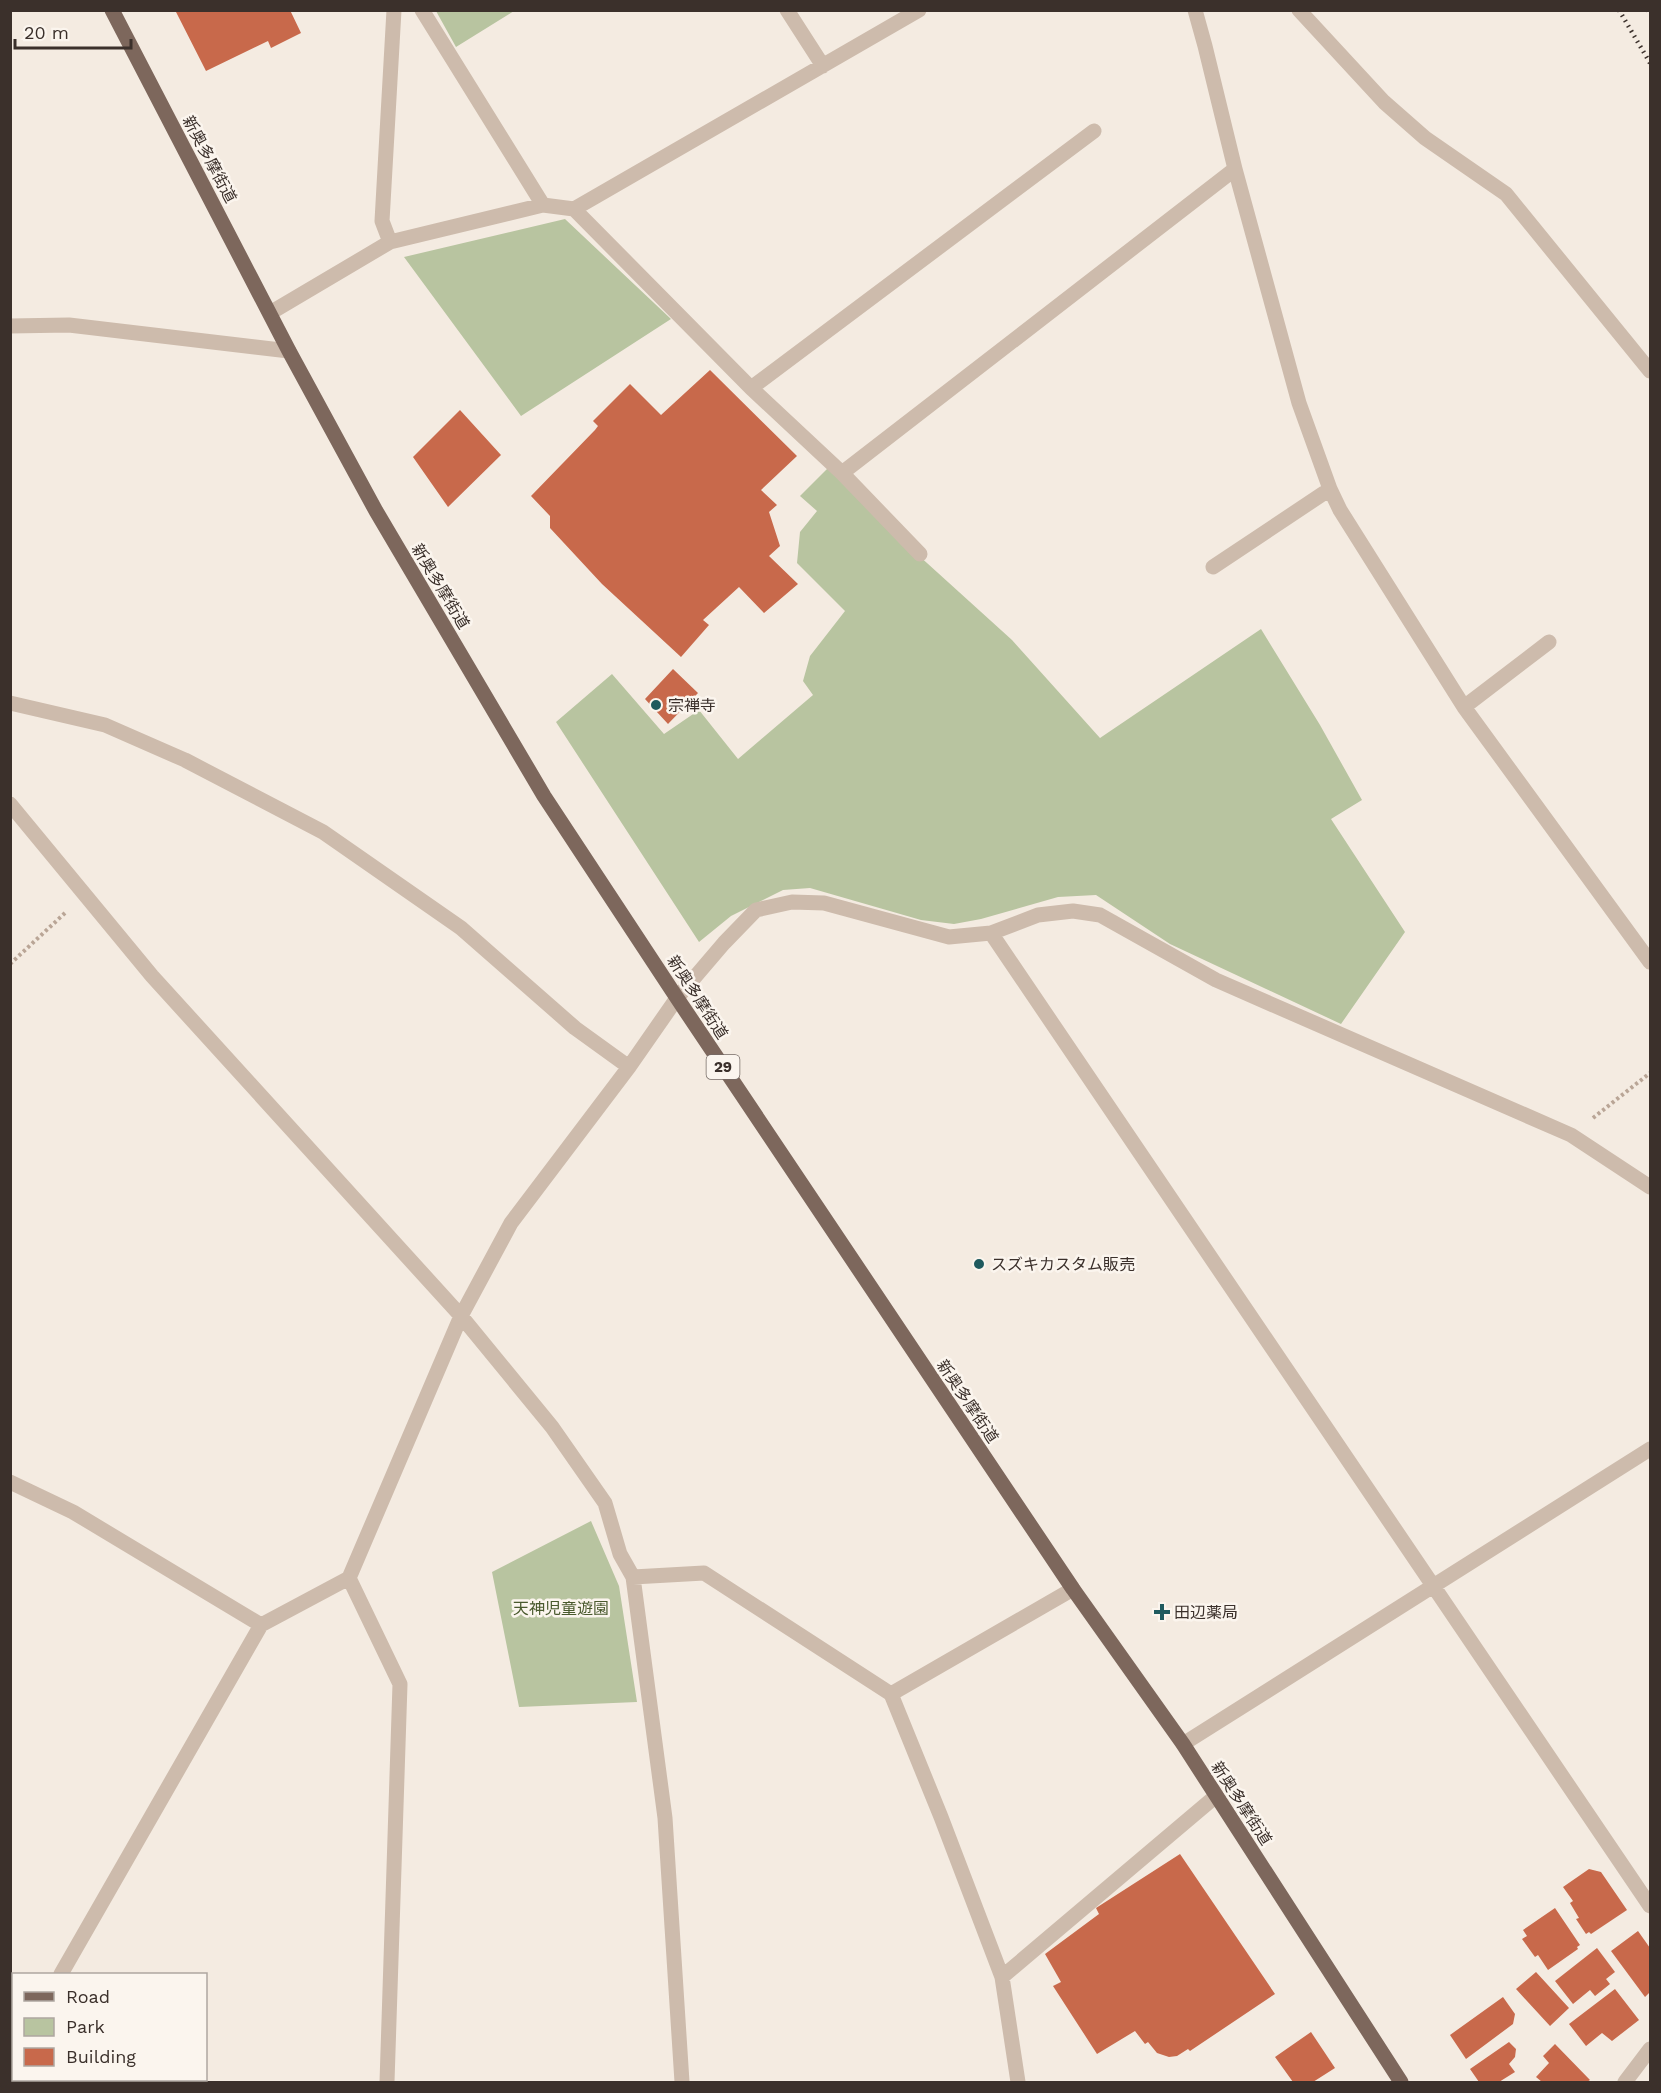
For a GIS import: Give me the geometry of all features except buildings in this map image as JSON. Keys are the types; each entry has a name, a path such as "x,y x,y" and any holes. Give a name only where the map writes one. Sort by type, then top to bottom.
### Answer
{"main road":[{"name":"新奥多摩街道","path":"112,10 289,351 376,511 544,796 1072,1589 1183,1744 1401,2082"}],"street":[{"path":"390,242 382,221 394,10"},
{"path":"422,10 543,206"},
{"path":"787,10 823,66"},
{"path":"270,313 390,242 543,206 574,209 919,10"},
{"path":"1195,10 1235,169 1299,403 1330,489 1340,510 1464,707 1650,962"},
{"path":"1299,10 1384,102 1425,138 1506,194 1650,371"},
{"path":"751,388 1094,131"},
{"path":"842,473 1235,169"},
{"path":"574,209 751,388 842,473 920,554"},
{"path":"10,326 69,325 289,351"},
{"path":"1213,567 1330,489"},
{"path":"1464,707 1549,642"},
{"path":"10,703 105,725 185,760 323,832 461,928 575,1028 629,1067"},
{"path":"10,804 152,976 461,1316 552,1427 605,1503 621,1554 633,1577 665,1818 682,2082"},
{"path":"62,1973 261,1625 349,1578 461,1316 511,1223 629,1067 677,998 756,910 792,902 824,903 949,937 991,933 1038,915 1072,911 1100,915 1216,980 1571,1135 1650,1187"},
{"path":"991,933 1650,1906"},
{"path":"1183,1744 1650,1449"},
{"path":"10,1482 73,1512 261,1625"},
{"path":"633,1577 705,1573 891,1694 1002,1977 1018,2082"},
{"path":"349,1578 400,1684 387,2082"},
{"path":"891,1694 1072,1589"},
{"path":"1002,1977 1216,1796"},
{"path":"1625,2082 1650,2049"}],"path":[{"path":"10,963 86,895"},
{"path":"1571,1135 1650,1073"}],"green space":[{"path":"436,11 514,11 456,47"},
{"path":"565,219 671,319 521,416 404,257"},
{"path":"829,467 906,544 1012,640 1100,738 1261,629 1320,725 1362,800 1331,819 1405,932 1341,1024 1170,944 1096,895 1058,897 981,919 954,924 921,920 810,888 783,890 731,916 699,942 556,722 612,674 664,734 699,710 738,759 813,695 803,681 810,656 845,611 797,563 800,532 817,511 800,496"},
{"name":"天神児童遊園","path":"591,1521 619,1586 637,1702 519,1707 492,1572"}],"railway":[{"path":"1619,10 1650,63"},
{"path":"1648,10 1650,14"}],"place":[{"name":"宗禅寺","path":"656,705"},
{"name":"スズキカスタム販売","path":"979,1264"},
{"name":"田辺薬局","path":"1162,1612"}]}
